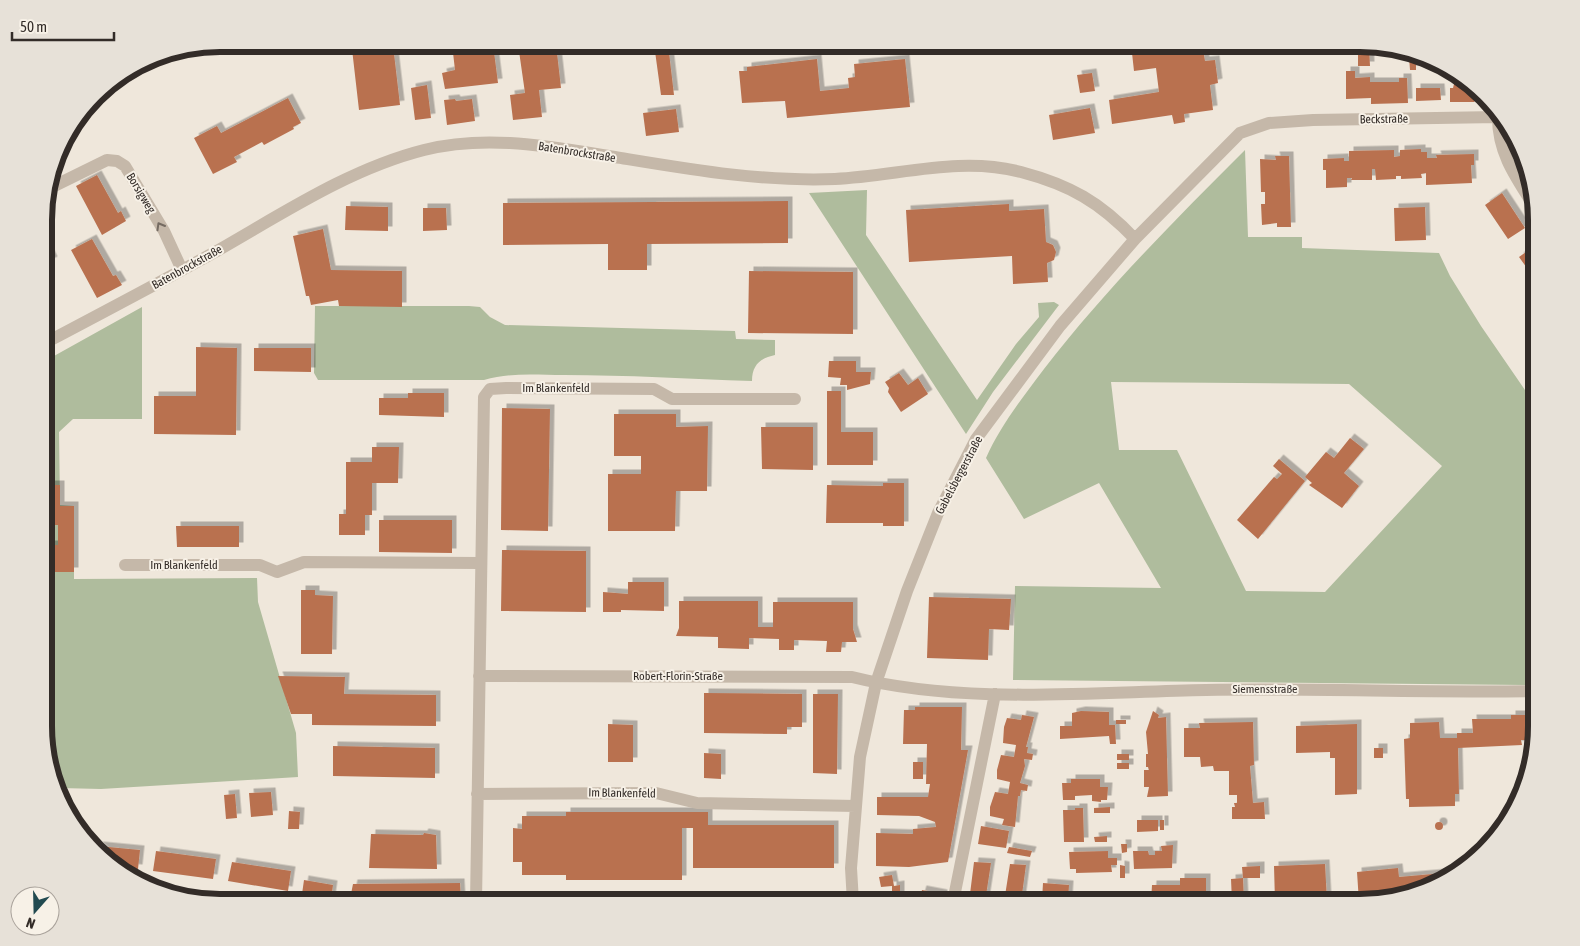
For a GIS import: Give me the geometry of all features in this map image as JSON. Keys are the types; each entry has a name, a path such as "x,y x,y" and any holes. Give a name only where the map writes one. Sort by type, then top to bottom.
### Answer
{"street":[{"name":"Beckstraße","path":"1269,123 1493,118"},
{"name":"Gabelsbergerstraße","path":"852,893 851,868 860,757 876,683 907,591 938,513 976,439 1060,326 1134,239 1240,133 1269,123"},
{"name":"Beckstraße","path":"1498,126 1505,160 1524,191"},
{"name":"Batenbrockstraße","path":"52,339 182,270 318,192 388,161 427,149 470,142 516,142 757,178 862,177 923,167 950,166 984,167 1019,172 1072,190 1095,202 1115,218 1134,239"},
{"name":"Borsigweg","path":"57,185 107,160 124,166 164,231 182,270"},
{"name":"Im Blankenfeld","path":"476,894 482,412 484,397 490,389 654,389 672,399 795,399"},
{"name":"Im Blankenfeld","path":"125,565 260,565 277,572 304,562 480,563"},
{"name":"Robert-Florin-Straße","path":"479,676 852,677 876,683"},
{"name":"Siemensstraße","path":"876,683 935,692 995,694 1283,688 1527,691"},
{"path":"955,893 995,694"},
{"name":"Im Blankenfeld","path":"477,794 656,792 697,803 856,806"}],"green space":[{"path":"1245,150 1248,237 1302,237 1302,248 1439,253 1450,276 1481,326 1527,393 1527,685 1013,680 1015,586 1161,588 1099,483 1024,519 986,458 1012,412 1044,369 1091,311 1167,229","holes":["1111,382 1349,384 1442,466 1325,592 1246,591 1177,450 1119,450"]},
{"path":"867,190 866,235 977,400 1016,344 1039,317 1038,303 1054,302 1059,305 993,392 966,434 809,193"},
{"path":"315,306 469,306 480,307 490,317 505,325 735,331 736,339 775,340 775,355 758,363 752,375 752,381 534,374 494,377 484,380 318,380 314,373"},
{"path":"142,307 142,419 73,419 59,432 60,505 74,506 74,579 257,578 258,602 296,733 298,777 101,789 65,788 56,758 52,725 52,357"}],"building":[{"path":"352,52 394,52 400,105 359,110"},
{"path":"453,52 494,52 498,83 445,89 442,73 455,70"},
{"path":"519,52 557,52 561,88 539,90 542,117 513,120 510,95 525,93"},
{"path":"655,52 669,52 674,95 661,95"},
{"path":"1132,52 1203,52 1205,61 1215,60 1218,83 1210,85 1213,110 1184,114 1185,122 1174,124 1172,115 1112,124 1109,100 1159,92 1156,68 1134,71"},
{"path":"1358,52 1369,53 1370,66 1358,66"},
{"path":"817,59 820,91 849,88 848,78 855,77 854,64 905,59 910,107 787,118 785,101 742,103 739,71 747,71 747,67"},
{"path":"1409,60 1416,62 1416,70 1410,70"},
{"path":"1346,71 1355,71 1355,78 1370,77 1370,82 1399,82 1399,78 1407,78 1408,103 1371,104 1371,98 1346,99"},
{"path":"1092,73 1095,91 1080,93 1077,75"},
{"path":"1454,82 1476,100 1474,102 1450,102 1450,88 1453,88"},
{"path":"427,85 431,118 415,120 411,88"},
{"path":"1416,88 1440,88 1441,100 1416,101"},
{"path":"288,98 301,123 293,127 294,129 264,145 262,142 234,157 237,162 213,174 194,138 217,126 221,133"},
{"path":"455,99 456,101 472,99 475,121 447,125 444,100"},
{"path":"1090,108 1095,133 1053,140 1049,115"},
{"path":"676,109 679,132 646,136 643,113"},
{"path":"1421,149 1421,152 1427,152 1427,158 1437,158 1436,155 1474,154 1474,165 1471,165 1472,183 1426,185 1426,173 1421,174 1422,178 1401,179 1401,176 1396,176 1396,179 1376,180 1375,169 1372,169 1372,180 1351,180 1352,178 1347,178 1347,187 1326,188 1326,170 1323,170 1323,159 1344,158 1344,161 1349,161 1349,151 1394,150 1394,157 1400,156 1400,150"},
{"path":"1275,156 1289,156 1291,227 1277,227 1277,223 1262,225 1261,204 1265,204 1265,192 1261,192 1260,159 1276,160"},
{"path":"97,175 118,213 121,211 126,221 102,235 76,186"},
{"path":"1502,193 1525,228 1508,239 1485,205"},
{"path":"788,201 788,243 647,244 647,270 608,270 608,244 503,245 503,203"},
{"path":"1009,204 1009,211 1044,209 1046,242 1053,245 1056,252 1054,260 1047,263 1048,282 1013,284 1012,256 909,262 906,210"},
{"path":"346,206 388,207 388,231 345,230"},
{"path":"1425,207 1426,240 1395,241 1394,208"},
{"path":"423,208 446,208 447,230 423,231"},
{"path":"323,229 331,270 402,271 402,307 339,306 338,300 311,305 309,296 306,296 293,236"},
{"path":"92,239 113,276 116,275 122,285 97,298 71,250"},
{"path":"1527,251 1527,268 1519,257"},
{"path":"749,271 853,272 853,334 748,333"},
{"path":"196,347 237,348 236,435 154,434 154,396 196,396"},
{"path":"254,348 311,348 311,372 254,371"},
{"path":"829,361 856,361 856,372 871,372 870,384 847,390 847,385 840,385 841,378 828,377"},
{"path":"899,373 908,385 918,378 928,394 901,412 888,392 889,388 885,382"},
{"path":"827,391 841,391 841,432 873,432 873,465 827,465"},
{"path":"408,393 444,393 444,417 379,415 379,398 408,398"},
{"path":"502,408 550,409 548,531 501,530"},
{"path":"614,414 676,414 676,427 708,426 707,491 676,491 675,531 608,531 608,474 641,474 641,456 614,456"},
{"path":"761,427 813,427 813,470 762,469"},
{"path":"1350,438 1364,449 1344,473 1359,486 1342,508 1309,485 1312,483 1305,477 1326,452 1334,458"},
{"path":"372,447 399,447 398,483 372,483 372,515 365,515 365,535 339,535 339,514 346,514 346,462 372,462"},
{"path":"1279,459 1305,481 1258,539 1237,520 1274,477 1277,479 1282,474 1273,466"},
{"path":"883,483 904,483 904,526 883,526 883,523 826,523 827,485 883,486"},
{"path":"52,485 60,485 60,506 74,506 74,572 52,572 52,545 58,545 58,525 52,525"},
{"path":"379,520 452,520 452,553 379,552"},
{"path":"176,526 239,526 239,547 177,547"},
{"path":"502,550 586,551 586,612 501,611"},
{"path":"628,582 664,582 664,611 621,610 621,612 603,612 603,592 628,594"},
{"path":"301,590 315,590 315,595 333,596 332,654 301,654"},
{"path":"929,597 1011,599 1009,630 989,629 988,660 927,658"},
{"path":"679,601 758,601 758,627 773,627 773,602 853,602 853,629 857,642 842,642 841,652 826,652 827,641 794,640 794,650 779,650 779,639 749,638 749,649 718,648 718,637 676,636 679,628"},
{"path":"278,676 345,677 344,694 436,695 436,726 312,725 312,714 291,714"},
{"path":"704,693 802,694 802,727 787,727 787,734 704,733"},
{"path":"813,694 838,694 837,774 813,773"},
{"path":"915,707 962,707 961,750 968,750 948,862 909,867 876,866 876,833 913,834 913,829 936,827 935,822 919,816 877,815 877,797 928,797 930,784 926,784 927,744 903,744 904,710 915,710"},
{"path":"1081,711 1109,712 1109,725 1115,725 1116,744 1110,744 1109,736 1060,739 1060,726 1072,726 1072,713"},
{"path":"1153,711 1159,715 1158,718 1166,717 1168,796 1147,797 1149,787 1144,787 1144,770 1149,770 1146,767 1146,754 1148,754 1146,732"},
{"path":"1022,715 1034,717 1026,747 1028,747 1027,753 1033,754 1032,760 1024,759 1025,766 1020,783 1028,785 1027,791 1021,790 1020,796 1018,796 1015,827 1002,825 1004,819 990,816 990,807 995,792 1008,794 1010,782 997,779 1001,755 1014,757 1016,745 1003,743 1004,727 1007,718 1021,720"},
{"path":"1511,715 1527,715 1526,743 1525,740 1521,740 1522,745 1458,748 1459,794 1455,794 1455,806 1409,807 1409,799 1406,799 1404,739 1410,738 1410,723 1439,722 1440,738 1457,738 1457,733 1473,733 1472,719 1511,719"},
{"path":"1116,720 1126,720 1126,724 1116,724"},
{"path":"1253,722 1254,765 1250,766 1253,803 1264,802 1265,819 1232,819 1232,807 1235,807 1234,803 1237,803 1237,795 1229,795 1229,771 1214,771 1213,766 1201,767 1200,757 1184,757 1184,728 1200,728 1199,723"},
{"path":"608,724 633,725 633,762 608,762"},
{"path":"1357,724 1357,794 1335,795 1335,758 1330,758 1330,752 1296,753 1296,726"},
{"path":"333,746 435,748 435,778 333,776"},
{"path":"1374,748 1383,748 1383,758 1374,758"},
{"path":"704,753 721,754 721,779 704,778"},
{"path":"1117,754 1129,754 1129,760 1117,760"},
{"path":"913,762 923,762 923,779 913,779"},
{"path":"1117,763 1129,763 1129,769 1117,769"},
{"path":"1071,779 1100,779 1100,787 1108,787 1107,800 1101,800 1101,802 1092,801 1092,795 1075,796 1075,800 1063,800 1062,783 1071,783"},
{"path":"271,792 273,815 251,817 249,793"},
{"path":"235,794 237,818 226,819 224,795"},
{"path":"1110,807 1110,813 1094,813 1094,808"},
{"path":"1075,808 1083,808 1084,842 1064,842 1063,810 1075,810"},
{"path":"289,811 300,812 299,829 288,829"},
{"path":"566,812 708,812 708,825 834,825 834,868 693,868 693,828 682,828 682,880 566,880 566,875 522,875 522,862 513,862 513,828 522,829 522,816 566,816"},
{"path":"1137,820 1158,820 1158,831 1137,832"},
{"path":"1160,820 1164,820 1164,830 1160,830"},
{"path":"1439,822 1443,826 1439,830 1435,826"},
{"path":"981,826 1009,831 1006,848 978,844"},
{"path":"424,833 436,835 437,869 369,868 371,834 423,835"},
{"path":"1107,836 1107,842 1095,842 1094,837"},
{"path":"1121,844 1127,844 1127,852 1122,853"},
{"path":"1173,845 1172,868 1134,869 1133,851 1148,851 1149,855 1155,855 1155,851 1162,851 1161,846"},
{"path":"105,847 140,850 138,869 133,868 118,859"},
{"path":"1009,847 1032,851 1030,857 1007,853"},
{"path":"156,851 216,859 213,879 153,871"},
{"path":"1108,851 1108,858 1117,858 1117,865 1111,865 1112,872 1076,873 1076,869 1070,869 1069,852"},
{"path":"232,862 291,871 288,891 228,881"},
{"path":"974,862 991,863 986,893 970,893"},
{"path":"1010,864 1026,865 1022,893 1005,893"},
{"path":"1325,864 1327,893 1275,893 1274,866"},
{"path":"1120,865 1125,866 1125,878 1120,878"},
{"path":"1260,866 1260,878 1243,878 1242,867"},
{"path":"1398,868 1399,877 1438,873 1424,881 1403,888 1381,892 1358,893 1357,872"},
{"path":"892,875 894,886 900,885 900,893 892,893 892,886 881,887 879,877"},
{"path":"1180,878 1206,878 1206,893 1152,893 1152,885 1180,885"},
{"path":"1243,878 1244,893 1232,893 1231,879"},
{"path":"304,880 333,885 332,894 302,894"},
{"path":"460,883 461,894 351,894 353,884"},
{"path":"1043,883 1069,885 1068,893 1042,893"},
{"path":"922,890 940,893 921,893"}]}
